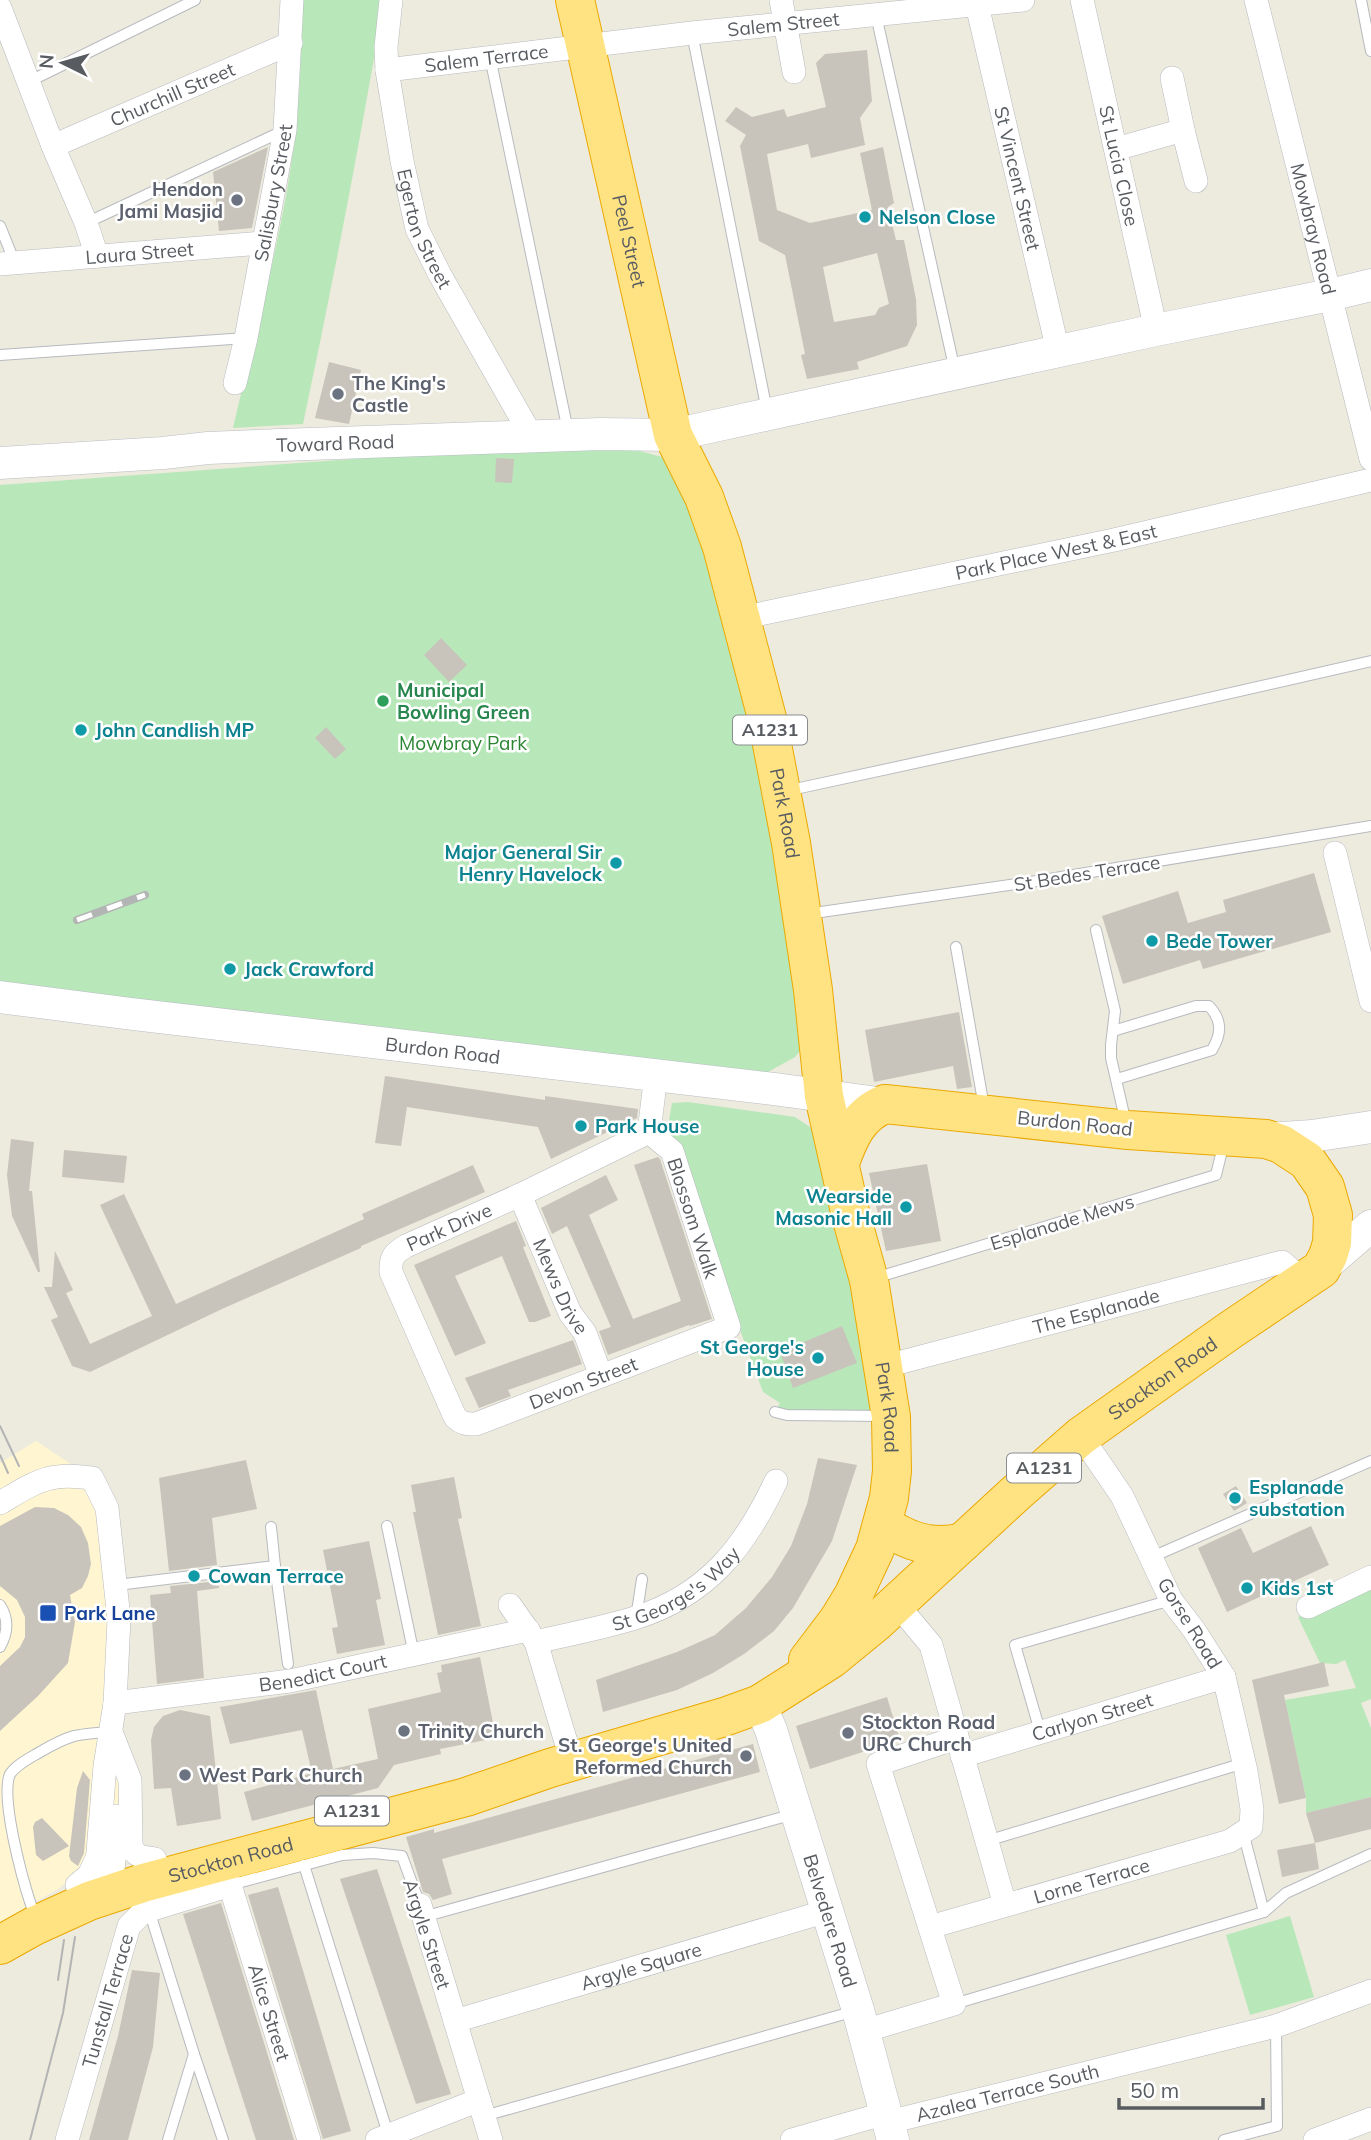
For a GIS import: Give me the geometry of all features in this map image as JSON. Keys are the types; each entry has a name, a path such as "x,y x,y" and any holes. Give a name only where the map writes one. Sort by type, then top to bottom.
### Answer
{"highway":[{"name":"A1231","path":"575,0 586,46"},
{"name":"Peel Street","path":"586,46 673,435"},
{"name":"Park Road","path":"673,435 714,522 767,718 802,914 824,1096 851,1216 869,1280 891,1416 892,1471 883,1524 865,1573 853,1597 824,1639 773,1697"},
{"name":"A1231","path":"818,1038 828,1062 874,1111"},
{"name":"Burdon Road","path":"874,1111 985,1113 1128,1130 1266,1139"},
{"path":"840,1163 850,1138 874,1111"},
{"name":"A1231","path":"1266,1139 1301,1156 1318,1174 1331,1201 1334,1229 1328,1256 1312,1275"},
{"name":"Stockton Road","path":"15,1914 114,1881 466,1797 561,1765 724,1717 773,1697 852,1642 1081,1436 1312,1275"},
{"path":"883,1524 901,1536 922,1544 951,1545 963,1542"},
{"name":"Stockton Road","path":"0,1945 114,1881"}],"street":[{"path":"8,0 0,6 97,256"},
{"name":"Salisbury Street","path":"235,383 285,130 292,0"},
{"name":"Egerton Street","path":"391,0 386,47 387,70 402,161 417,229 531,437"},
{"path":"781,0 794,72"},
{"name":"Salem Street","path":"586,46 1023,0"},
{"name":"St Lucia Close","path":"1083,0 1156,330"},
{"name":"Mowbray Road","path":"1256,0 1371,458"},
{"name":"St Vincent Street","path":"977,5 1058,351"},
{"name":"Churchill Street","path":"53,146 291,43"},
{"name":"Salem Terrace","path":"387,70 586,46"},
{"path":"1172,78 1196,181"},
{"path":"1116,149 1184,130"},
{"name":"Laura Street","path":"7,263 263,243"},
{"path":"1330,295 1371,285"},
{"name":"Toward Road","path":"0,463 280,445 673,435 1330,295"},
{"name":"Park Place West & East","path":"741,618 1114,540 1371,480"},
{"path":"1335,853 1368,975 1371,1001"},
{"name":"Burdon Road","path":"0,996 173,1019 774,1089 824,1096 874,1111"},
{"path":"649,1132 656,1075"},
{"name":"Park Road","path":"774,1089 804,1105 816,1117 831,1138 840,1163"},
{"path":"1266,1139 1312,1136 1371,1127"},
{"name":"Park Drive","path":"448,1400 391,1272 390,1261 397,1250 520,1195 649,1132"},
{"name":"Blossom Walk","path":"649,1132 672,1151 729,1327"},
{"name":"Mews Drive","path":"520,1195 570,1313 585,1333 601,1376"},
{"name":"Stockton Road","path":"1312,1275 1371,1226"},
{"name":"The Esplanade","path":"882,1369 1282,1262 1312,1275"},
{"name":"Devon Street","path":"448,1400 460,1422 476,1424 729,1327"},
{"name":"Gorse Road","path":"1081,1436 1122,1496 1171,1600 1224,1677 1252,1809 1247,1830"},
{"path":"0,1503 54,1477 92,1478 107,1508 117,1585 119,1652 111,1732 114,1881"},
{"name":"St George's Way","path":"532,1636 636,1618 682,1597 712,1577 741,1543 754,1525 776,1481"},
{"path":"1308,1607 1371,1577"},
{"path":"896,1603 931,1646 1005,1905"},
{"path":"510,1605 532,1636 561,1765"},
{"name":"Benedict Court","path":"115,1703 290,1681 414,1655 532,1636"},
{"name":"Carlyon Street","path":"929,1927 878,1765 1041,1731 1224,1677"},
{"name":"Belvedere Road","path":"773,1697 771,1730 861,2020 889,2125"},
{"path":"112,1759 130,1780 131,1845 133,1852 139,1857 114,1881"},
{"name":"Lorne Terrace","path":"929,1927 1230,1841 1247,1830"},
{"name":"Tunstall Terrace","path":"114,1881 230,1885"},
{"name":"Tunstall Terrace","path":"67,2140 125,1936 129,1926 144,1912 114,1881"},
{"name":"Alice Street","path":"230,1885 309,2140"},
{"name":"Argyle Street","path":"421,1911 491,2140"},
{"name":"Argyle Square","path":"455,2021 827,1911"},
{"path":"861,2020 954,2004 929,1927"},
{"name":"Azalea Terrace South","path":"792,2140 889,2125 1283,2024 1371,1991"},
{"path":"385,2139 481,2108"},
{"path":"1315,2140 1371,2119"}],"lane":[{"path":"28,82 195,0"},
{"path":"1361,0 1371,51"},
{"path":"876,15 956,373"},
{"path":"692,33 767,414"},
{"path":"490,57 569,436"},
{"path":"86,223 285,130"},
{"path":"0,226 7,263"},
{"path":"0,355 246,338"},
{"path":"782,792 1371,661"},
{"name":"St Bedes Terrace","path":"802,914 1037,881 1371,826"},
{"path":"1096,930 1115,1011 1111,1058 1128,1130"},
{"path":"956,947 985,1113"},
{"path":"1113,1031 1196,1006 1209,1006 1218,1016 1219,1038 1212,1050 1116,1079"},
{"name":"Esplanade Mews","path":"869,1280 1216,1174 1226,1136"},
{"path":"775,1412 787,1415 891,1416"},
{"path":"1152,1557 1371,1461"},
{"path":"387,1526 414,1655"},
{"path":"271,1527 288,1664"},
{"path":"117,1585 275,1566"},
{"path":"636,1618 642,1579"},
{"path":"1041,1731 1015,1645 1171,1600"},
{"path":"0,1605 7,1625 6,1636 0,1647"},
{"path":"15,1914 16,1856 5,1792 10,1775 28,1759 64,1738 85,1732 111,1732"},
{"path":"987,1841 1244,1763"},
{"path":"421,1911 796,1813"},
{"path":"1247,1830 1264,1912"},
{"name":"Argyle Street","path":"230,1885 342,1855 373,1853 402,1856 421,1911"},
{"path":"954,2004 1264,1912 1286,1893 1371,1854"},
{"path":"304,1865 385,2139"},
{"path":"114,1881 194,2054 223,2140"},
{"path":"481,2108 861,2020"},
{"path":"1224,2140 1277,2126 1283,2024"},
{"path":"168,2140 194,2054"}],"shaded area":[{"path":"36,1441 92,1478 107,1508 115,1703 131,1834 58,1889 0,1922 0,1463"}],"green space":[{"path":"302,0 384,0 346,212 303,424 233,428 286,196 297,118"},
{"name":"Mowbray Park","path":"566,447 636,450 662,457 688,497 724,579 810,1039 795,1057 768,1072 0,982 0,485 462,451"},
{"path":"688,1102 795,1117 819,1133 883,1416 775,1412 780,1403 763,1392 740,1330 682,1148 666,1138 672,1103"},
{"path":"1371,1586 1371,1699 1361,1703 1371,1728 1371,1797 1306,1813 1306,1798 1285,1700 1356,1688 1345,1660 1336,1664 1320,1663 1298,1617"},
{"path":"1290,1916 1314,1997 1250,2015 1226,1935"}],"building":[{"name":"Nelson Close","path":"867,50 872,101 860,118 865,145 811,158 808,144 767,154 777,210 810,223 872,210 860,153 883,147 894,203 888,207 896,240 904,240 916,299 917,325 907,346 857,362 859,369 807,379 801,355 805,354 785,255 759,241 740,146 746,135 725,121 736,107 752,117 784,109 787,117 826,107 816,63 825,54","holes":["877,253 889,304 879,308 875,315 834,322 823,267"]},
{"name":"Hendon Jami Masjid","path":"268,147 252,228 219,231 213,172"},
{"name":"The King's Castle","path":"329,362 361,370 349,424 315,418"},
{"path":"496,458 514,459 512,483 495,482"},
{"path":"441,638 467,665 449,682 424,655"},
{"path":"326,727 346,749 335,759 315,738"},
{"path":"1314,873 1331,932 1203,969 1200,960 1123,984 1102,916 1178,891 1188,923 1226,912 1223,900"},
{"path":"959,1012 972,1087 957,1089 953,1066 874,1082 865,1030"},
{"path":"385,1076 545,1100 545,1096 638,1109 637,1118 551,1159 538,1127 407,1107 401,1146 375,1143"},
{"path":"11,1139 34,1142 29,1191 32,1191 40,1272 12,1216 7,1175"},
{"path":"64,1150 127,1156 124,1183 62,1177"},
{"path":"658,1157 712,1319 608,1355 599,1331 611,1327 567,1226 552,1234 541,1208 606,1175 618,1200 589,1215 633,1319 681,1301 634,1165"},
{"name":"Wearside Masonic Hall","path":"927,1164 941,1241 886,1251 869,1173"},
{"path":"473,1165 485,1192 222,1309 90,1372 72,1366 51,1320 58,1317 44,1287 52,1287 55,1251 73,1290 66,1293 90,1344 152,1316 100,1205 124,1194 176,1304 364,1219 362,1214"},
{"path":"516,1221 526,1246 523,1247 551,1316 529,1322 502,1256 455,1276 486,1343 455,1356 414,1265"},
{"name":"St George's House","path":"842,1326 857,1363 793,1388 780,1352"},
{"path":"573,1340 582,1364 508,1390 511,1396 479,1408 465,1378"},
{"path":"818,1458 857,1465 832,1541 793,1608 774,1631 713,1673 677,1690 603,1712 596,1680 677,1652 715,1635 746,1608 772,1577 791,1546 807,1504"},
{"path":"246,1460 257,1509 212,1518 217,1565 169,1571 159,1478"},
{"path":"454,1477 462,1518 458,1519 481,1626 438,1635 413,1512 416,1512 411,1485"},
{"name":"Esplanade substation","path":"1236,1486 1247,1503 1234,1511 1223,1494"},
{"path":"35,1507 54,1508 68,1515 81,1527 88,1543 91,1564 82,1588 70,1595 75,1622 68,1663 38,1696 0,1731 0,1666 20,1647 25,1637 25,1617 17,1600 0,1586 0,1526"},
{"name":"Kids 1st","path":"1311,1526 1329,1565 1227,1612 1198,1548 1241,1528 1253,1553"},
{"path":"369,1541 381,1599 376,1600 385,1645 337,1654 332,1628 338,1627 323,1550"},
{"path":"219,1581 219,1588 197,1591 204,1678 157,1684 150,1595 171,1593 170,1586"},
{"path":"480,1657 496,1738 440,1749 441,1754 394,1765 378,1788 252,1821 244,1792 312,1773 302,1730 230,1744 220,1707 316,1690 333,1769 378,1759 368,1709 441,1692 437,1673 442,1672 441,1665"},
{"path":"1324,1662 1329,1686 1284,1695 1306,1798 1279,1804 1252,1680"},
{"name":"Stockton Road URC Church","path":"887,1697 900,1740 810,1769 796,1726"},
{"name":"West Park Church","path":"180,1710 210,1716 221,1819 177,1826 171,1788 154,1789 151,1740 154,1727 163,1716"},
{"path":"753,1744 760,1772 442,1859 452,1894 433,1900 429,1894 423,1892 406,1837 434,1829 434,1833"},
{"path":"83,1771 90,1780 84,1853 78,1866 69,1856 77,1788"},
{"path":"1371,1797 1371,1829 1315,1843 1306,1813"},
{"path":"42,1818 69,1846 43,1861 36,1855 33,1827 35,1822"},
{"path":"1315,1843 1319,1869 1282,1877 1277,1850"},
{"path":"377,1869 451,2094 416,2104 340,1879"},
{"path":"278,1887 351,2131 323,2139 248,1895"},
{"path":"221,1903 294,2140 256,2140 183,1914"},
{"path":"132,1970 160,1973 153,2047 128,2140 89,2140 118,2036"}],"tram line":[{"path":"0,1426 19,1466"},
{"path":"0,1455 8,1473"},
{"path":"30,2140 63,2013 75,1937"},
{"path":"58,1980 64,1940"}],"railway":[{"path":"77,920 145,895"}],"place":[{"name":"Hendon Jami Masjid","path":"237,200"},
{"name":"Nelson Close","path":"865,217"},
{"name":"The King's Castle","path":"338,394"},
{"name":"Municipal Bowling Green","path":"383,701"},
{"name":"John Candlish MP","path":"81,730"},
{"name":"Major General Sir Henry Havelock","path":"616,863"},
{"name":"Bede Tower","path":"1152,941"},
{"name":"Jack Crawford","path":"230,969"},
{"name":"Park House","path":"581,1126"},
{"name":"Wearside Masonic Hall","path":"906,1207"},
{"name":"St George's House","path":"818,1358"},
{"name":"Esplanade substation","path":"1235,1498"},
{"name":"Cowan Terrace","path":"194,1576"},
{"name":"Kids 1st","path":"1247,1588"},
{"name":"Park Lane","path":"48,1613"},
{"name":"Trinity Church","path":"404,1731"},
{"name":"Stockton Road URC Church","path":"848,1733"},
{"name":"St. George's United Reformed Church","path":"746,1756"},
{"name":"West Park Church","path":"185,1775"}]}
